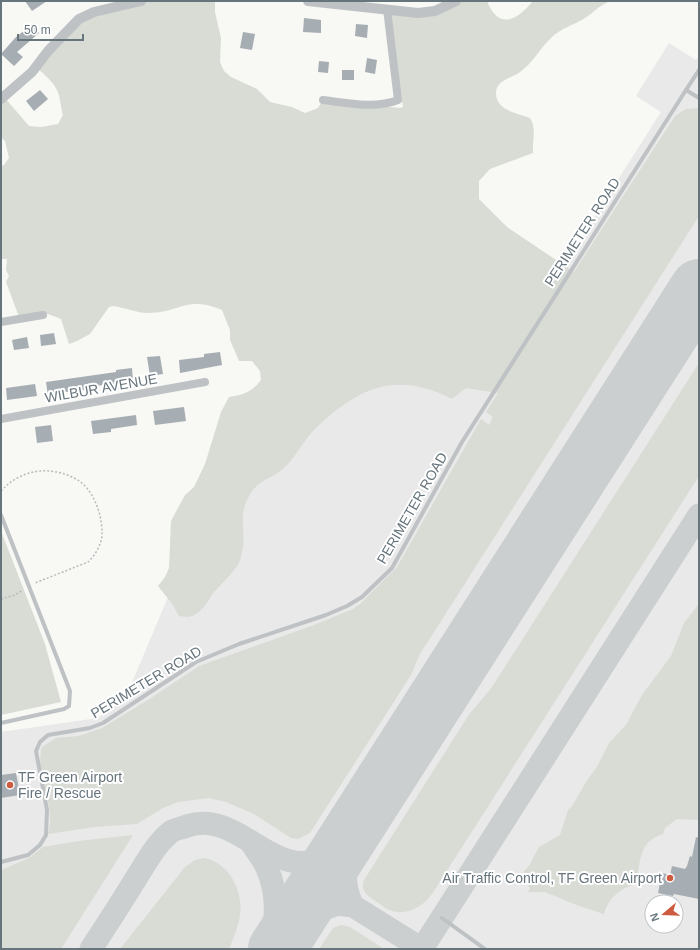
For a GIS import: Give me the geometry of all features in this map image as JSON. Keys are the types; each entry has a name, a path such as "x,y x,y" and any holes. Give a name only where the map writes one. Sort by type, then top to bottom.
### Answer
{"street":[{"path":"1,99 32,72 48,51 79,19 94,12 141,1"},
{"path":"308,1 418,13 435,11 456,1"},
{"path":"323,100 360,104 382,104 398,100 387,9"},
{"path":"1,322 43,315"},
{"name":"WILBUR AVENUE","path":"1,419 205,382"}],"lane":[{"name":"PERIMETER ROAD","path":"1,862 28,855 40,845 46,835 47,810 36,751 40,742 48,735 90,728 103,723 196,662 239,644 326,615 347,606 362,597 392,568 470,429 699,70"},
{"path":"686,90 699,98"},
{"path":"1,515 30,585 70,691 69,706 55,712 1,723"},
{"path":"442,918 485,949"}],"path":[{"path":"1,491 24,473 48,469 77,479 89,491 100,512 103,534 94,557 88,562 30,585 15,595 1,599"}],"shaded area":[{"path":"140,1 215,1 215,12 221,38 220,62 224,71 231,77 257,89 270,102 292,107 305,113 318,108 323,100 400,108 403,107 386,11 417,13 455,1 487,1 497,16 503,19 508,19 521,13 533,1 610,1 585,18 563,29 547,42 525,68 501,82 496,93 500,104 504,108 514,113 530,118 532,122 534,130 533,153 490,169 479,181 479,199 507,227 574,272 675,116 686,109 699,108 699,216 420,654 411,675 310,833 298,839 291,838 254,814 226,802 209,798 178,802 163,808 137,824 94,827 48,834 50,813 41,768 40,758 42,747 56,738 79,736 102,728 199,666 314,625 353,609 360,604 397,567 481,419 489,425 493,417 486,412 498,393 466,388 452,399 431,390 412,386 395,385 378,388 362,394 346,403 314,430 284,468 253,490 245,504 243,518 244,538 238,565 213,593 206,605 199,612 190,617 179,616 173,605 158,586 165,577 169,568 171,521 185,495 194,487 205,464 221,412 229,397 243,394 251,390 261,380 260,371 252,361 239,361 230,340 230,330 222,310 200,304 191,304 159,312 148,313 114,306 109,307 90,334 69,344 61,319 48,314 19,317 6,282 9,276 6,270 7,259 1,259 1,166 4,165 9,158 5,141 1,137 1,98 5,98 29,126 41,127 58,124 63,115 59,95 51,81 36,67 77,20"},
{"path":"669,43 696,60 699,56 699,949 1,949 1,732 98,718 128,692 174,583 281,403 508,353 661,112 636,96"},
{"path":"699,363 699,476 432,894 424,903 408,911 396,912 386,909 366,893 363,887 364,880 468,716 492,687"},
{"path":"1,531 45,644 61,702 1,715"},
{"path":"699,604 699,820 677,819 665,828 663,834 649,842 642,854 635,884 615,895 606,908 604,914 579,906 545,892 528,892 530,888 524,881 524,871 529,866 539,847 560,835 568,810 598,765 609,743 626,725 642,695 671,656 684,623"},
{"path":"133,835 61,949 1,949 1,870 29,858 43,847"},
{"path":"204,858 221,865 233,880 240,897 240,916 237,929 229,949 120,949 185,867 195,860"},
{"path":"341,925 350,927 384,949 319,949 333,928"}],"building":[{"path":"25,1 47,1 32,11"},
{"path":"304,18 321,20 321,33 303,32"},
{"path":"32,24 39,33 17,52 23,57 14,66 1,54 15,38"},
{"path":"356,24 368,25 367,38 355,36"},
{"path":"243,32 255,34 252,50 240,48"},
{"path":"367,58 377,60 375,74 365,72"},
{"path":"319,61 329,62 328,73 318,72"},
{"path":"342,70 354,70 354,80 342,80"},
{"path":"40,90 48,99 34,111 26,101"},
{"path":"54,333 56,344 41,346 40,335"},
{"path":"27,337 29,348 14,350 12,340"},
{"path":"220,352 222,365 180,373 179,360 204,357 204,354"},
{"path":"160,356 163,374 150,376 147,357"},
{"path":"132,368 133,382 84,387 84,390 56,393 57,395 48,396 46,382 116,372 116,370"},
{"path":"35,384 37,396 7,400 6,388"},
{"path":"184,407 186,421 155,425 153,411"},
{"path":"136,415 137,425 111,429 111,432 93,434 91,421"},
{"path":"51,425 53,441 37,443 35,427"},
{"name":"TF Green Airport Fire / Rescue","path":"16,773 20,795 1,798 1,775"},
{"name":"Air Traffic Control, TF Green Airport","path":"696,837 699,838 699,899 684,896 684,894 658,893 662,873 670,875 672,866 685,869 690,856 692,857"}],"taxiway":[{"path":"287,933 301,920 320,910 338,904 353,906 422,949 699,515"},
{"path":"91,949 161,841 174,830 206,823 224,827 273,855 290,861 308,862 328,856 348,837"},
{"path":"348,837 345,873 349,898 353,906"},
{"path":"252,844 267,868 271,878 275,898 274,929 268,949"}],"runway":[{"path":"277,949 699,288"}],"place":[{"name":"TF Green Airport Fire / Rescue","path":"10,785"},
{"name":"Air Traffic Control, TF Green Airport","path":"670,878"}]}
